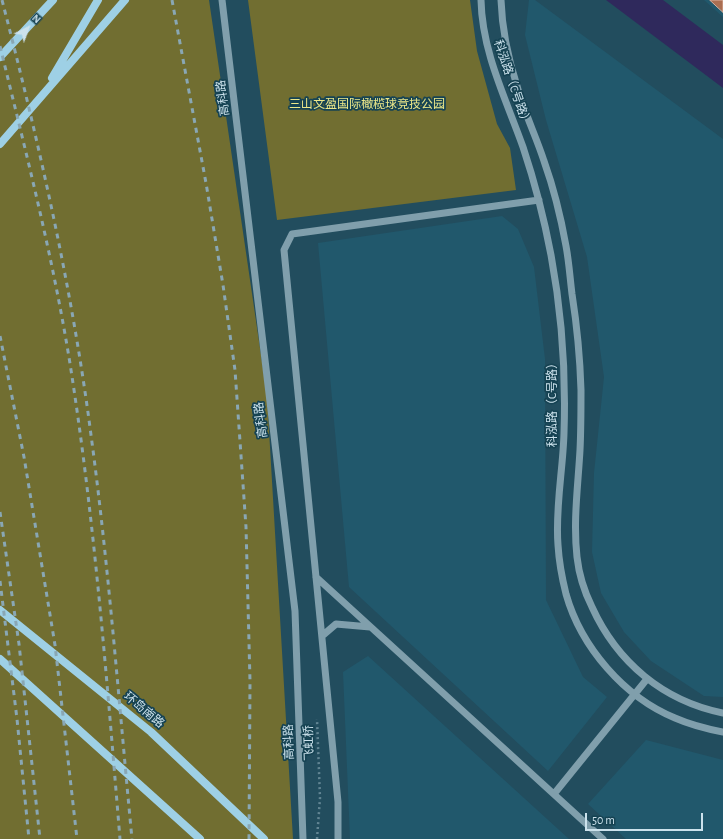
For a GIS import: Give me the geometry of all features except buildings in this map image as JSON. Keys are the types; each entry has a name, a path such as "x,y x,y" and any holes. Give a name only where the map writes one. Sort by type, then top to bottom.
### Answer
{"main road":[{"path":"0,57 53,0"},
{"path":"43,95 98,0"},
{"path":"0,144 125,0"},
{"name":"环岛南路","path":"0,610 151,732 264,839"},
{"path":"0,659 200,839"}],"street":[{"name":"高科路","path":"222,0 295,611 303,839"},
{"name":"科泓路（C号路）","path":"480,0 486,41 494,70 522,146 543,212 555,279 564,364 564,434 558,543 561,573 566,596 586,638 617,679 658,710 700,728 723,732"},
{"name":"科泓路（C号路）","path":"501,0 506,49 517,87 545,163 557,205 566,246 578,340 581,382 580,450 576,487 575,522 577,559 583,587 597,618 614,646 633,667 656,686 681,699 712,711 723,713"},
{"path":"338,839 338,802 284,250 292,234 539,200"},
{"path":"316,577 603,839"},
{"path":"322,636 336,624 370,627"},
{"path":"554,794 648,679"}],"path":[{"name":"飞虹桥","path":"317,718 320,798 317,839"}],"shaded area":[{"path":"529,0 535,0 723,139 723,697 704,696 651,661 624,632 601,593 592,552 594,473 604,377 587,257 546,120 525,35"},
{"path":"606,0 663,0 723,45 723,88"},
{"path":"704,0 723,0 723,17"},
{"path":"502,216 518,229 534,267 545,359 546,600 583,677 607,697 548,771 349,587 318,243"},
{"path":"368,656 569,839 350,839 343,672"},
{"path":"646,740 723,760 723,839 626,839 588,804"}],"green space":[{"path":"0,0 209,0 267,396 293,839 0,839"},
{"name":"三山文盈国际橄榄球竞技公园","path":"248,0 470,0 477,51 497,124 510,148 516,190 277,220"}],"railway":[{"path":"2,0 29,108 53,216 83,380 103,536 132,839"},
{"path":"172,0 206,183 235,370 246,527 250,681 249,839"},
{"path":"0,46 48,248 71,370 94,545 120,839"},
{"path":"0,336 24,457 55,645 77,839"},
{"path":"0,512 19,644 40,839"},
{"path":"0,581 17,719 29,839"}]}
